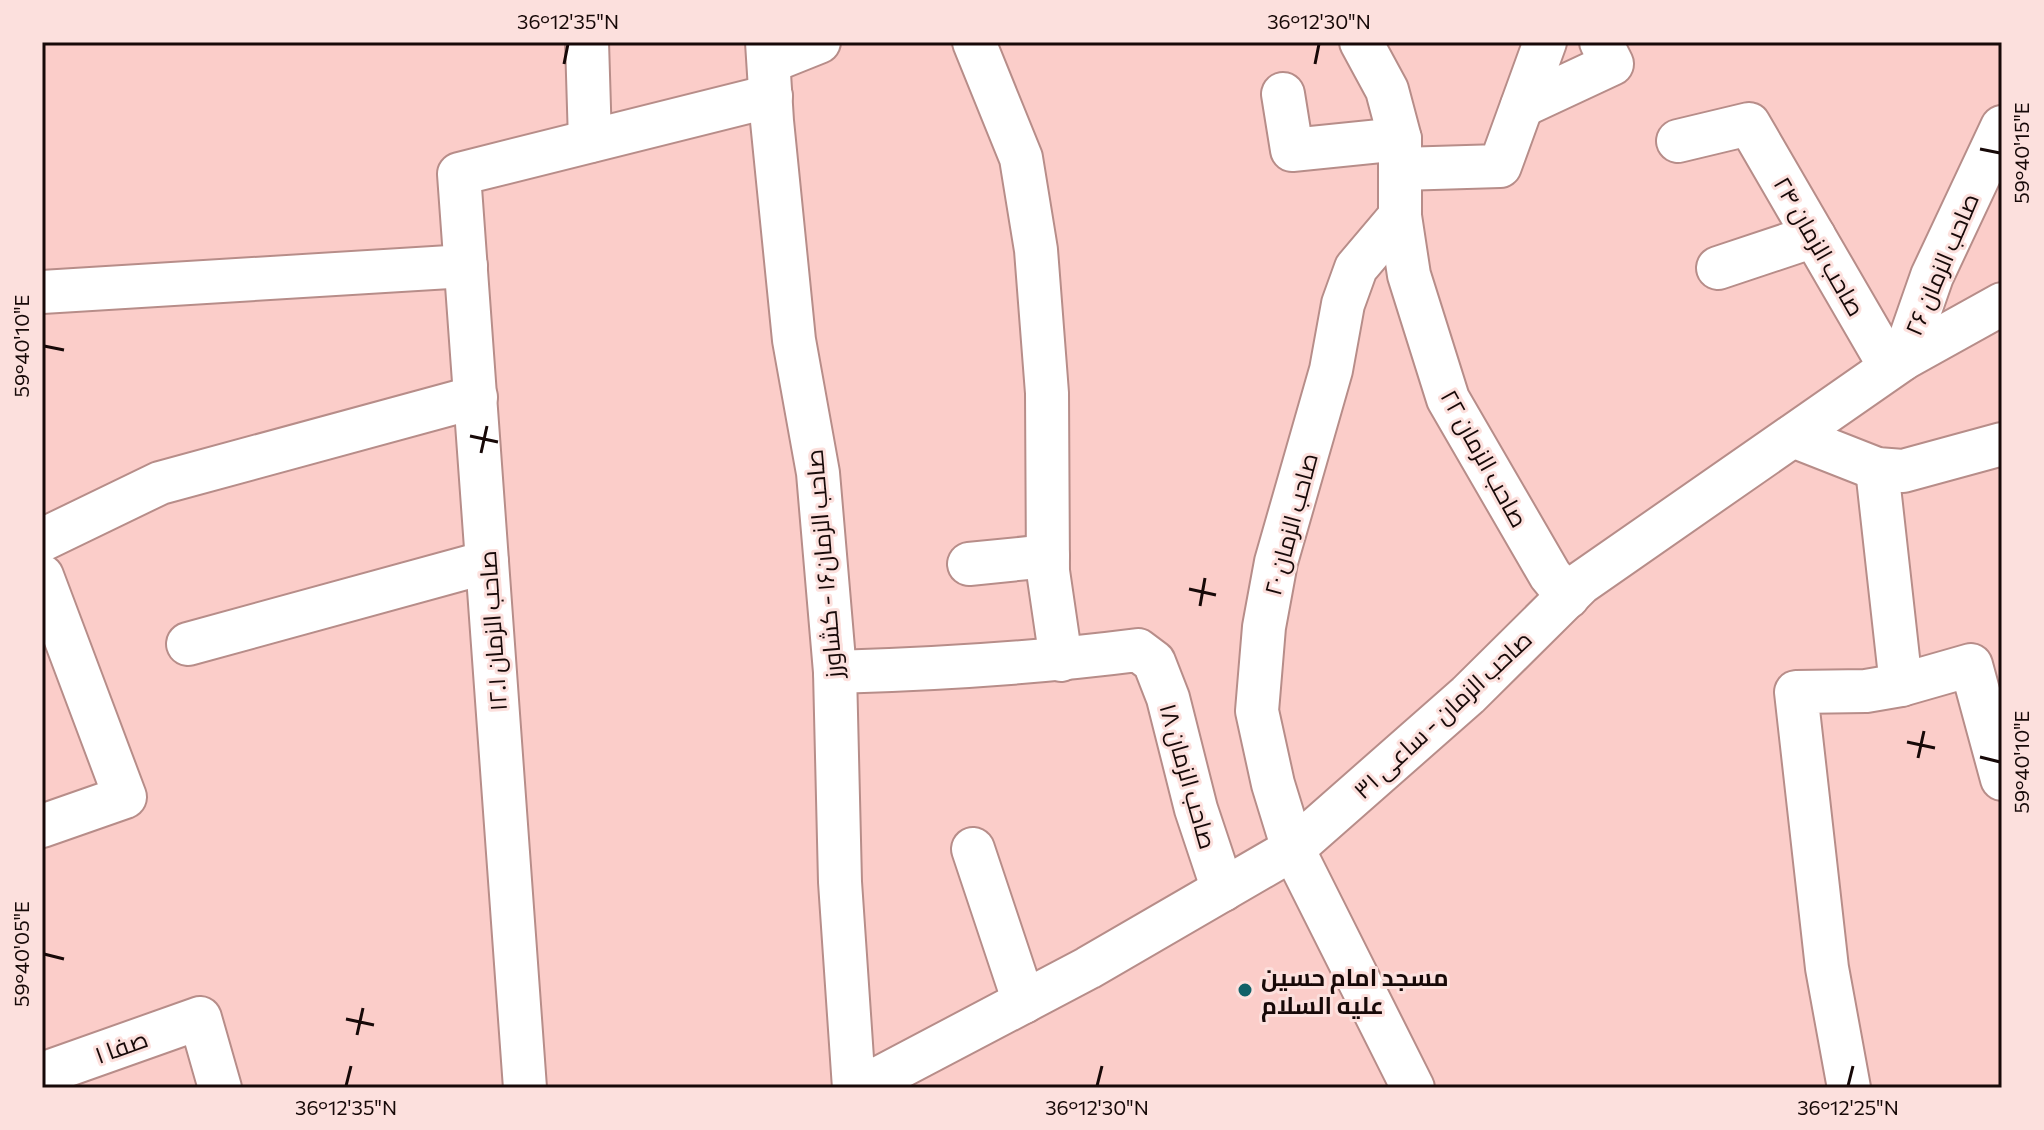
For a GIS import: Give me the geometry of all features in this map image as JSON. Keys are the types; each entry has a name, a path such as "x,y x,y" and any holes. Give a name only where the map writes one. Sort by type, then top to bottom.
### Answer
{"street":[{"path":"587,42 590,141 769,67 819,42"},
{"path":"835,672 1061,660 1048,556 1047,393 1036,250 1021,158 974,42"},
{"name":"صاحب الزمان ۲۲","path":"1361,42 1387,90 1400,154 1400,216 1409,275 1448,399 1550,575 1568,597"},
{"path":"1283,94 1292,150 1400,154 1500,166 1545,42"},
{"path":"1522,106 1612,64 1601,42"},
{"name":"صاحب الزمان۱۶ - کشاورز","path":"769,67 794,340 818,473 835,672 840,882 854,1088"},
{"name":"صاحب الزمان ۲۴","path":"1678,141 1749,124 1814,236 1896,363"},
{"name":"صاحب الزمان ۲۶","path":"1896,363 1932,276 2002,127"},
{"name":"صاحب الزمان ۱۲.۱","path":"525,1088 459,174 590,141"},
{"name":"صاحب الزمان ۲۰","path":"1400,216 1356,268 1343,304 1327,385 1276,562 1264,627 1257,711 1273,784 1293,849 1413,1088"},
{"path":"1718,268 1814,236"},
{"path":"42,292 466,266"},
{"name":"صاحب الزمان - ساعی ۳۱","path":"860,1088 1024,1002 1293,849 1468,695 1581,583 1896,363 2002,304"},
{"path":"42,540 160,483 476,397"},
{"path":"1793,436 1877,469 1903,471 2002,444"},
{"path":"1877,469 1901,685"},
{"path":"969,564 1048,556"},
{"path":"188,644 487,562"},
{"path":"42,576 125,797 42,826"},
{"name":"صاحب الزمان ۱۸","path":"1061,660 1138,650 1154,662 1168,698 1196,809 1223,890"},
{"path":"1849,1088 1827,968 1796,692 1866,691 1901,685 1971,665 2002,779"},
{"path":"973,849 1024,1002"},
{"name":"صفا ۱","path":"42,1074 200,1018 220,1088"}],"place":[{"name":"مسجد امام حسین علیه السلام","path":"1245,990"}]}
